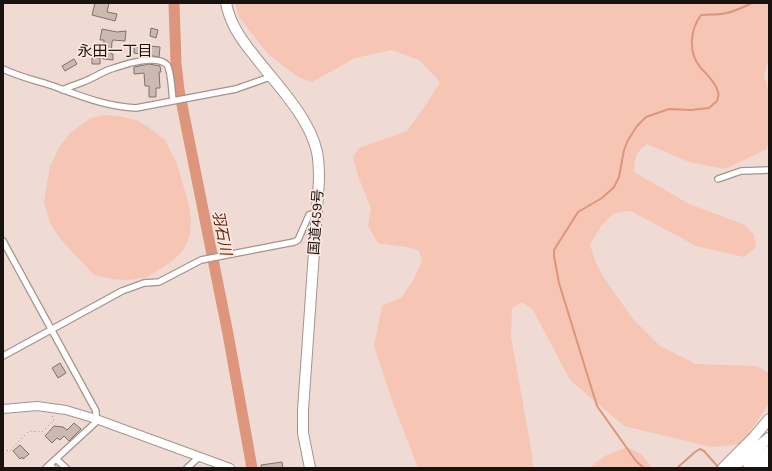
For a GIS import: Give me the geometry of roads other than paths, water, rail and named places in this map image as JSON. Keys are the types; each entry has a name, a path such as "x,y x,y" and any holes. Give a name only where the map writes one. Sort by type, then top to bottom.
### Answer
{"highway":[{"name":"国道459号","path":"226,3 232,23 241,39 297,110 313,139 318,154 319,167 317,213 303,410 303,433 310,468"},
{"path":"723,468 754,437 769,419"},
{"path":"732,468 769,438"},
{"path":"748,468 769,451"},
{"path":"761,468 769,462"}],"street":[{"path":"64,90 113,68 125,64 153,60 164,62 168,68 175,101"},
{"path":"3,68 21,76 64,90 123,107 136,108 236,89 270,77"},
{"path":"718,179 741,171 769,170"},
{"path":"3,356 122,291 139,284 159,282 201,260 208,258 294,242 298,240 309,215 317,213"},
{"path":"3,241 96,411 96,419 94,423 46,468"},
{"path":"3,409 37,406 66,410 96,419 230,468"},
{"path":"187,468 199,457"},
{"path":"53,461 66,468"}],"lane":[{"path":"53,461 56,468"}],"waterway":[{"name":"羽石川","path":"174,3 176,63 179,90 228,334 252,468"},
{"path":"644,468 636,461 597,406 559,283 554,250 578,212 602,198 614,187 619,177 624,150 628,140 637,126 646,117 669,109 691,110 709,108 717,101 717,88 696,61 692,48 693,34 697,21 701,15 729,13 752,3"},
{"path":"677,468 700,449 704,451 719,468"}],"district":[{"name":"永田一丁目","path":"115,51"}]}
